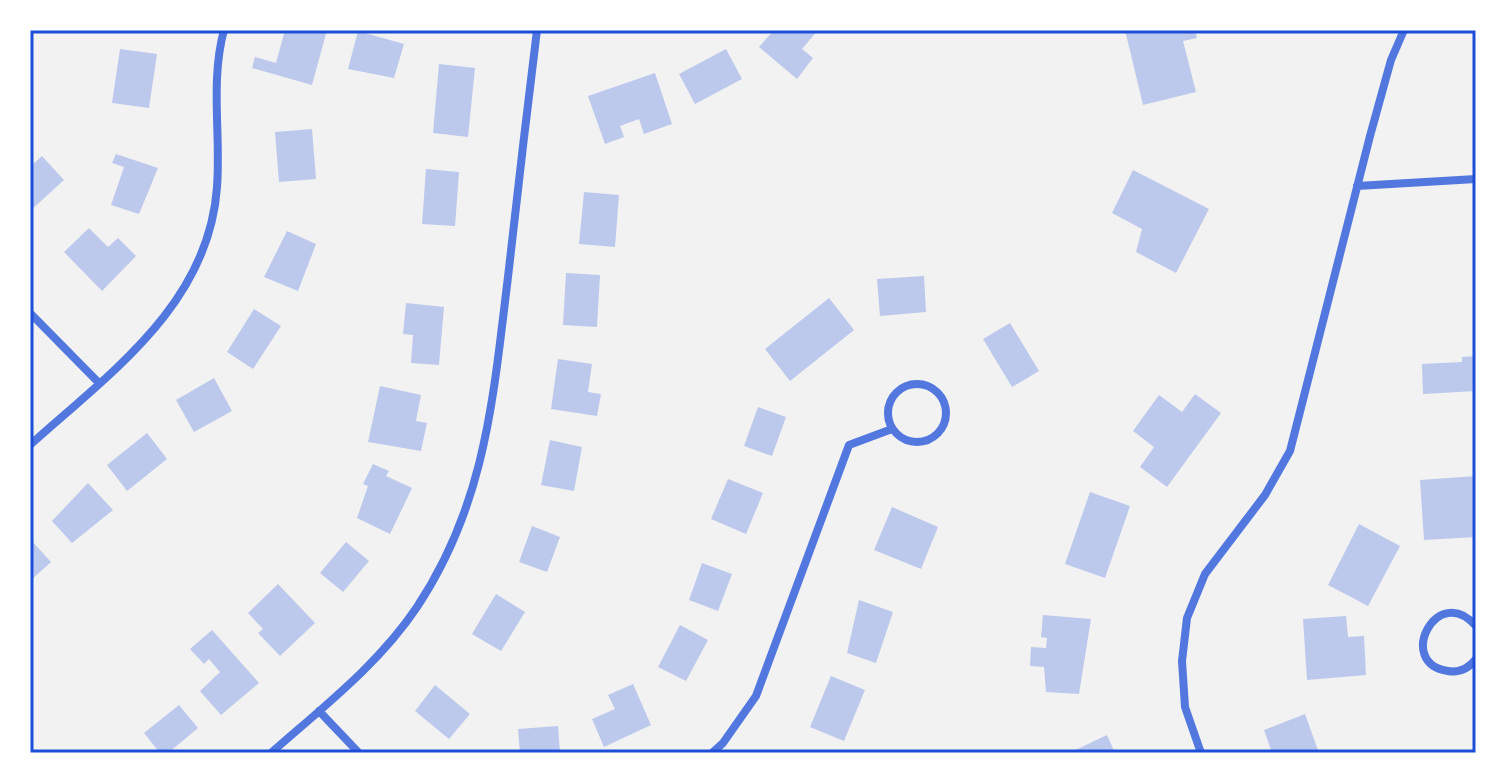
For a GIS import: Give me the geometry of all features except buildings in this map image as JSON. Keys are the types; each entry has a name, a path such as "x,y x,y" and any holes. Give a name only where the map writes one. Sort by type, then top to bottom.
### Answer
{"street":[{"path":"30,445 165,320 188,287 204,249 217,190 218,54 224,30"},
{"path":"271,753 375,659 416,609 447,557 475,488 491,412 537,30"},
{"path":"1201,753 1185,707 1182,661 1187,618 1205,574 1265,495 1290,451 1391,60 1404,30"},
{"path":"1357,186 1476,179"},
{"path":"30,313 99,383"},
{"path":"914,384 924,385 939,394 946,411 945,421 935,436 918,443 908,442 892,429 887,410 896,392 914,384"},
{"path":"712,753 723,743 756,696 849,445 892,429"},
{"path":"1476,626 1468,617 1449,613 1431,621 1423,639 1427,658 1443,670 1463,670 1476,659"},
{"path":"319,711 359,753"}]}
